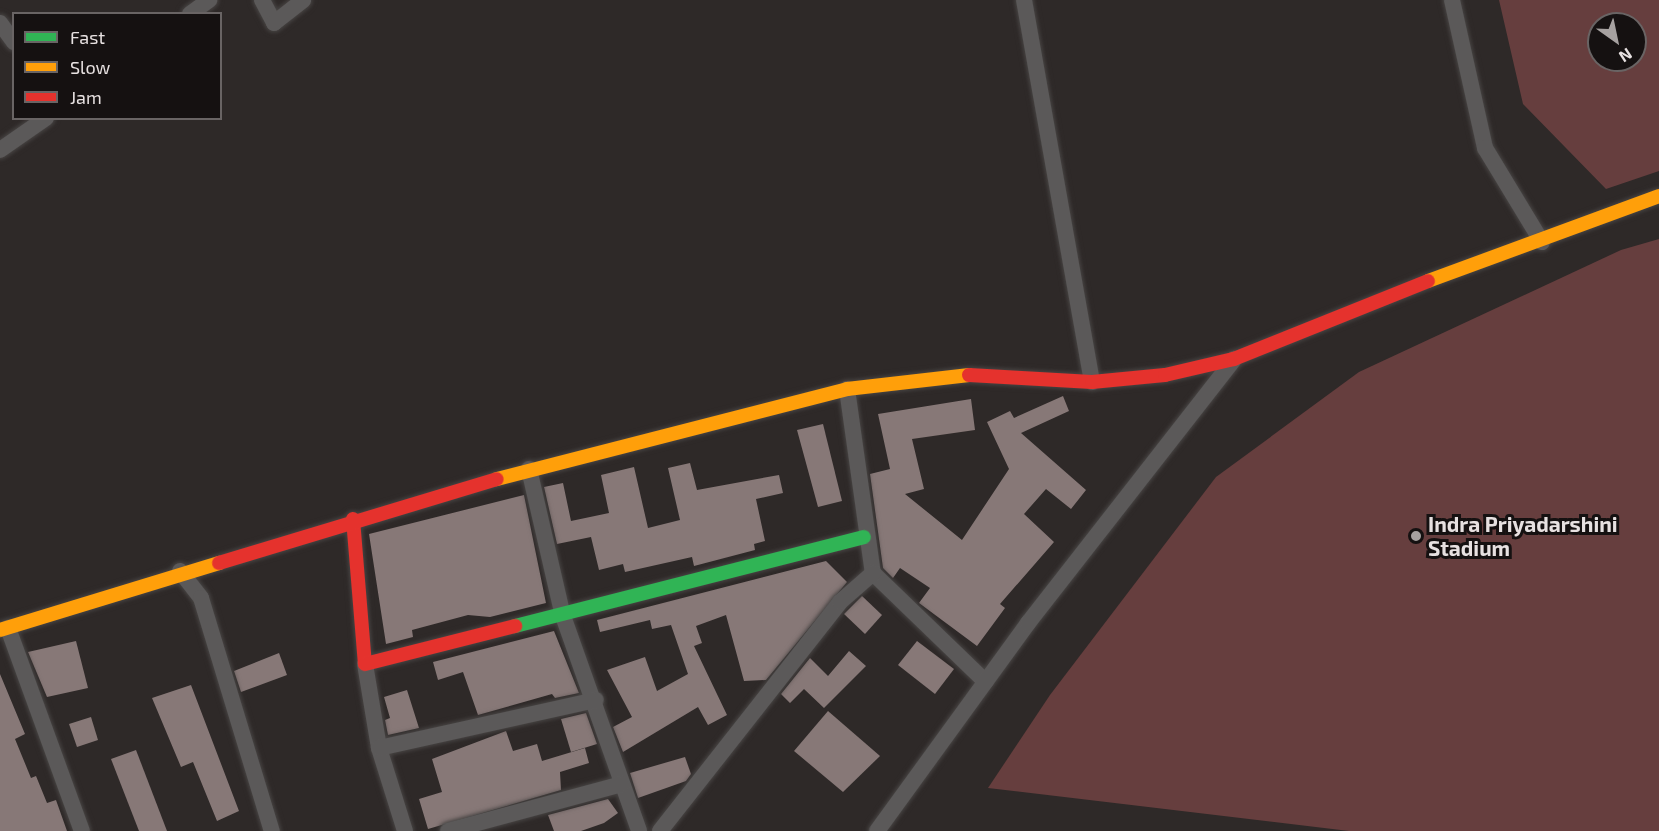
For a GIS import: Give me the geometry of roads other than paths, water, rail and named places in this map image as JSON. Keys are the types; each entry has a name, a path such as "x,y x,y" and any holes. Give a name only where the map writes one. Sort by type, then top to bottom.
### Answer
{"main road":[{"path":"4,629 180,571 353,519 529,469 847,389 967,375 1092,382 1165,375 1234,360 1526,242 1542,242 1659,196"},
{"path":"353,519 365,664 562,616 864,537"}],"street":[{"path":"193,12 208,0"},
{"path":"262,0 274,23 303,0"},
{"path":"1024,0 1092,382"},
{"path":"1452,0 1485,148 1542,242"},
{"path":"0,23 12,39"},
{"path":"0,150 43,120"},
{"path":"878,831 890,824 985,681 1234,360"},
{"path":"847,389 864,537 873,573 985,681"},
{"path":"529,469 562,616 596,700 639,831"},
{"path":"180,571 201,598 272,831"},
{"path":"660,831 840,602 873,573"},
{"path":"4,629 81,831"},
{"path":"365,664 379,748 405,831"},
{"path":"379,748 596,700"},
{"path":"448,831 622,784"}],"place":[{"name":"Indra Priyadarshini Stadium","path":"1416,536"}]}
